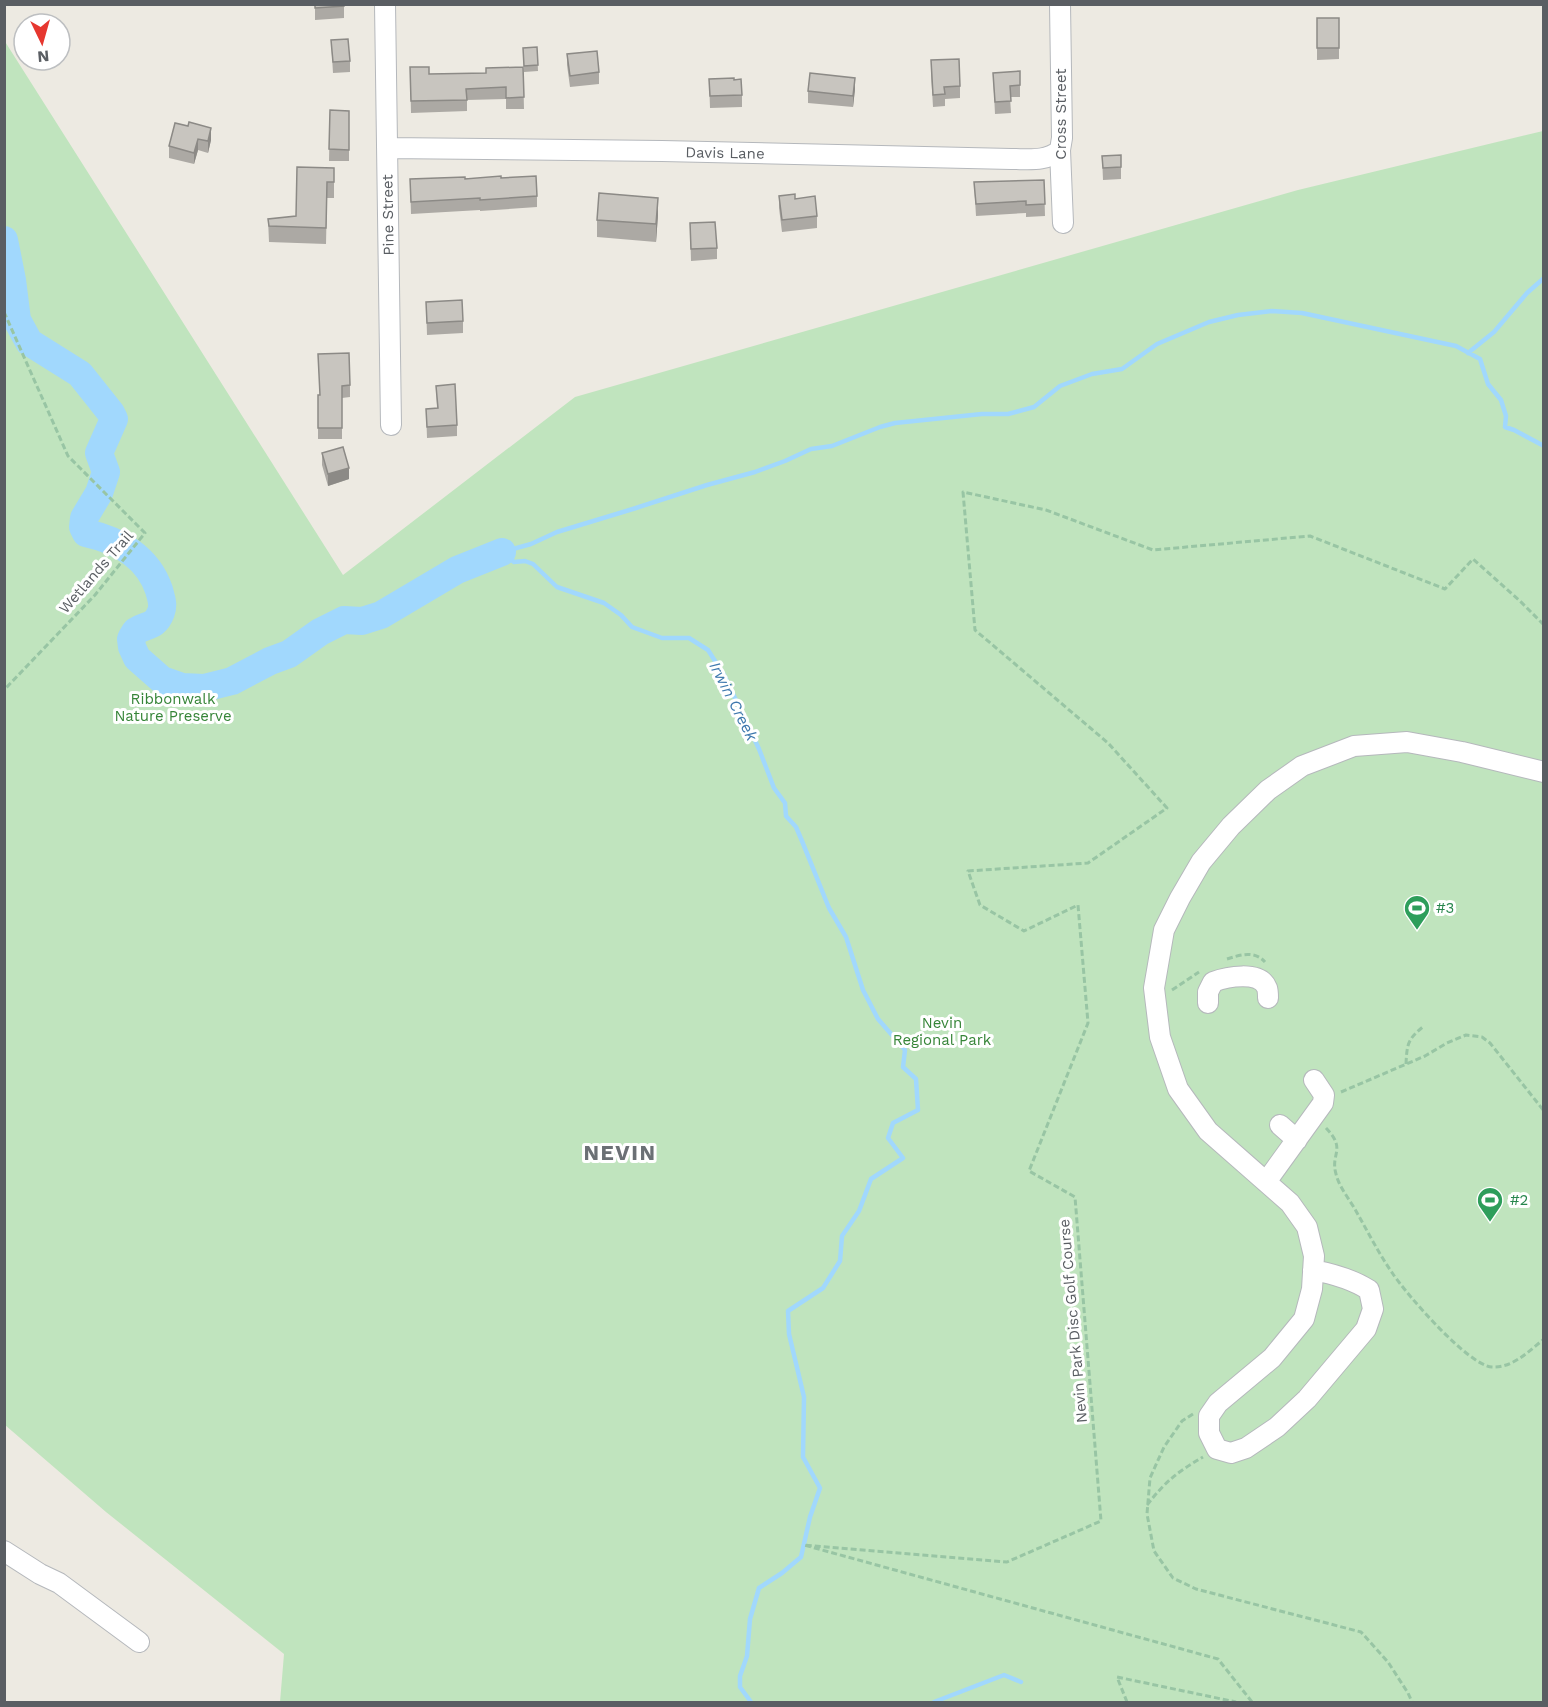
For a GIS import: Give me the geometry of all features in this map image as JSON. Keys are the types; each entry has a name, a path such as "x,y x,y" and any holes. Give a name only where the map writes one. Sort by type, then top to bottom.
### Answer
{"street":[{"name":"Pine Street","path":"385,4 391,425"},
{"name":"Cross Street","path":"1060,4 1062,138 1060,150 1063,223"},
{"name":"Davis Lane","path":"387,148 662,151 1011,159 1045,158 1060,150"},
{"path":"1313,1270 1355,1281 1369,1290 1373,1309 1366,1329 1307,1399 1277,1427 1246,1448 1231,1453 1217,1449 1209,1433 1209,1416 1218,1403 1272,1358 1304,1319 1312,1289 1313,1270 1314,1256 1307,1227 1290,1203 1208,1131 1178,1089 1160,1037 1154,988 1164,930 1201,862 1231,826 1268,790 1302,766 1354,746 1407,742 1462,752 1544,772"},
{"path":"1208,1003 1208,992 1213,982 1226,977 1251,977 1262,981 1267,988 1268,998"},
{"path":"1266,1182 1323,1103 1324,1095 1314,1080"},
{"path":"1280,1125 1297,1140"},
{"path":"4,1551 59,1583 139,1642"}],"path":[{"name":"Wetlands Trail","path":"4,312 68,456 145,533 95,595 4,690"},
{"name":"Nevin Park Disc Golf Course","path":"1252,1702 1218,1659 804,1545 1007,1562 1101,1521 1075,1197 1029,1171 1088,1023 1078,905 1024,931 980,905 968,871 1088,863 1167,808 1108,743 975,630 963,492 1046,510 1153,550 1310,536 1445,589 1473,559 1544,624"},
{"path":"1406,1064 1407,1049 1412,1036 1424,1026"},
{"path":"1337,1093 1406,1064 1466,1035 1482,1037 1490,1043 1544,1111"},
{"path":"1314,1116 1334,1136 1338,1146 1336,1174 1392,1274 1436,1324 1476,1361 1490,1367 1505,1366 1519,1359 1544,1340"},
{"path":"1218,1403 1182,1421 1164,1447 1150,1478 1147,1514 1154,1551 1173,1578 1196,1589 1361,1632 1388,1662 1412,1702"},
{"path":"1147,1505 1164,1484 1187,1466 1217,1449"},
{"path":"1127,1702 1117,1677 1236,1702"}],"green space":[{"name":"Nevin Regional Park","path":"4,40 12,53 12,72 24,72 343,575 575,397 1298,190 1543,131 1543,1702 280,1702 284,1654 106,1512 5,1425"}],"building":[{"path":"315,4 344,4 344,6 315,8"},
{"path":"1317,18 1339,18 1339,48 1317,48"},
{"path":"348,39 350,61 333,62 331,40"},
{"path":"537,47 538,65 524,66 523,48"},
{"path":"597,51 599,72 570,76 567,54"},
{"path":"959,59 960,86 944,87 945,94 933,95 931,60"},
{"path":"410,67 429,67 429,74 486,73 486,68 523,67 524,97 506,98 506,87 466,89 467,100 411,101"},
{"path":"1020,71 1020,85 1010,86 1011,101 995,102 993,73"},
{"path":"810,73 855,78 853,96 808,91"},
{"path":"734,78 734,80 741,79 742,95 710,96 709,79"},
{"path":"330,110 349,111 349,150 329,149"},
{"path":"189,122 211,128 208,141 198,139 194,153 169,146 175,123 188,126"},
{"path":"1121,155 1121,167 1103,168 1102,156"},
{"path":"297,167 334,168 334,182 327,182 326,228 269,226 268,219 296,216"},
{"path":"501,176 501,178 536,176 537,196 411,202 410,179 465,177 465,179"},
{"path":"1044,180 1045,204 1026,205 1026,201 976,204 974,182"},
{"path":"599,193 658,198 656,224 597,220"},
{"path":"795,194 795,199 815,196 817,216 782,220 779,196"},
{"path":"715,222 717,248 691,249 690,223"},
{"path":"462,300 463,321 427,323 426,302"},
{"path":"349,353 350,385 342,386 342,428 318,428 318,395 320,395 318,354"},
{"path":"455,384 457,425 427,427 426,409 438,408 436,386"},
{"path":"343,447 349,468 328,474 322,453"}],"waterway":[{"name":"Irwin Creek","path":"4,240 17,320 29,342 80,374 114,419 99,453 106,472 99,493 84,518 83,527 86,533 120,545 140,559 154,578 162,601 161,612 156,621 136,631 131,639 137,658 162,680 182,687 204,688 232,681 270,661 289,654 320,632 344,620 362,621 381,615 457,570 502,552"},
{"path":"1468,353 1494,332 1527,293 1544,278"},
{"path":"502,552 531,544 557,532 755,472 811,449 832,446 880,427 895,423 982,414 1008,414 1034,407 1060,386 1092,374 1122,369 1157,344 1209,322 1238,315 1272,311 1302,313 1456,346 1480,359 1488,384 1501,400 1506,416 1505,427 1544,446"},
{"name":"Irwin Creek","path":"502,552 514,562 525,561 533,564 557,587 604,603 621,615 632,627 662,638 689,638 708,650 724,675 759,749 774,788 785,803 786,816 796,827 829,908 846,937 863,990 878,1019 905,1050 903,1067 916,1079 918,1110 893,1123 888,1138 903,1158 871,1179 859,1211 842,1236 840,1261 823,1288 788,1311 789,1334 804,1397 803,1457 820,1488 810,1517 801,1557 759,1588 750,1619 747,1656 740,1676 740,1687 751,1702"},
{"path":"934,1702 1004,1675 1021,1682"}],"place":[{"name":"#3","path":"1417,931"},
{"name":"#2","path":"1490,1223"}],"district":[{"name":"NEVIN","path":"620,1153"}],"park label":[{"name":"Ribbonwalk Nature Preserve","path":"173,708"}]}
